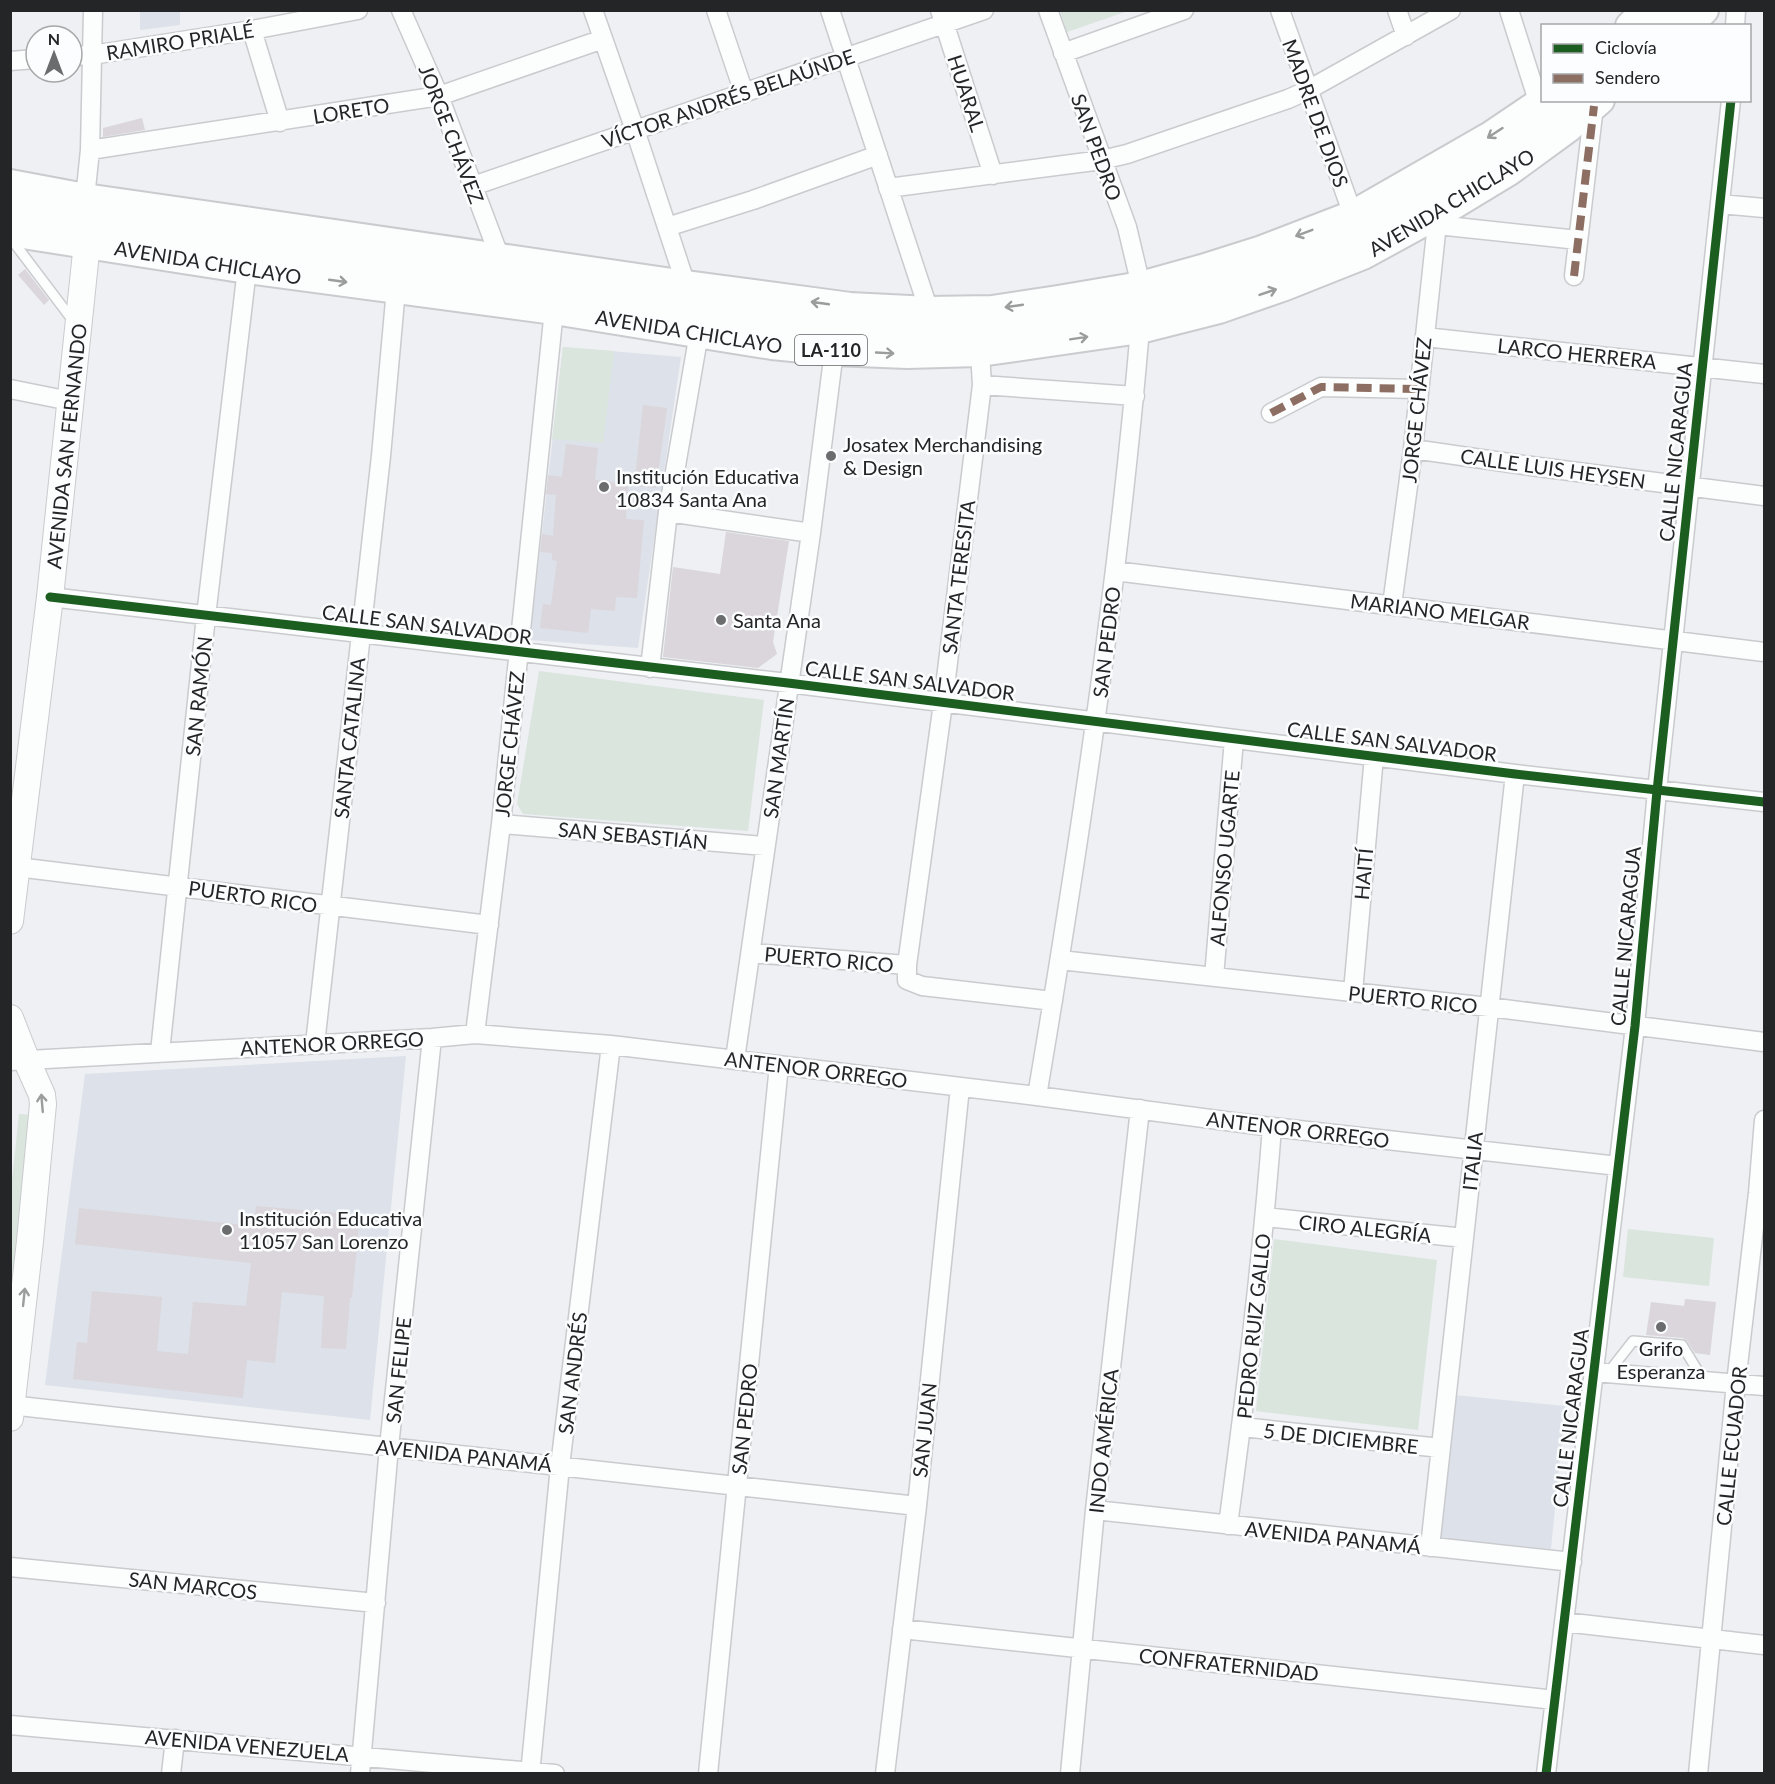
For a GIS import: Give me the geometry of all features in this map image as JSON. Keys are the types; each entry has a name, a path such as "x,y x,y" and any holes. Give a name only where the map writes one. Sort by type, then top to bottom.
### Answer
{"main road":[{"path":"1632,24 1646,10"},
{"path":"1689,24 1704,10"},
{"name":"AVENIDA CHICLAYO","path":"10,232 86,220 500,258 850,307 929,311 992,309 1141,286 1262,250 1353,215 1489,137 1541,102"},
{"name":"AVENIDA CHICLAYO","path":"10,184 86,220 247,269 554,310 771,345 834,351 907,354 980,352 1140,329 1219,309 1364,255 1437,219 1509,171 1568,128 1589,102"}],"street":[{"path":"86,220 93,10"},
{"name":"RAMIRO PRIALÉ","path":"84,55 252,30 358,10"},
{"name":"JORGE CHÁVEZ","path":"401,10 439,96 500,258"},
{"path":"593,10 686,285"},
{"path":"716,10 744,93"},
{"path":"830,10 929,311"},
{"name":"VÍCTOR ANDRÉS BELAÚNDE","path":"473,186 846,57 942,17 984,10"},
{"name":"SAN PEDRO","path":"1048,10 1127,227 1141,286"},
{"path":"1063,53 1184,10"},
{"name":"MADRE DE DIOS","path":"1280,10 1353,215"},
{"path":"1397,10 1406,36"},
{"path":"888,188 1102,160 1127,154 1288,99 1451,10"},
{"path":"1509,10 1541,102"},
{"path":"1659,24 1673,10"},
{"name":"HUARAL","path":"942,17 993,175"},
{"path":"252,30 280,122"},
{"name":"LORETO","path":"90,150 439,96 603,39"},
{"path":"1574,276 1589,102"},
{"name":"AVENIDA CHICLAYO","path":"10,206 86,220 814,328 917,333 1013,328 1072,320 1173,298 1258,273 1384,220 1435,193 1532,133 1589,102"},
{"name":"CALLE NICARAGUA","path":"1546,1773 1572,1562 1601,1372 1618,1166 1635,1026 1657,791 1731,102"},
{"path":"667,226 753,200 878,155"},
{"path":"1720,204 1764,208"},
{"path":"1437,219 1578,240"},
{"name":"JORGE CHÁVEZ","path":"1392,605 1413,449 1437,219"},
{"name":"AVENIDA SAN FERNANDO","path":"10,921 50,597 78,327 86,220"},
{"name":"SAN RAMÓN","path":"160,1052 206,616 247,269"},
{"name":"SANTA CATALINA","path":"315,1044 381,456 396,289"},
{"name":"JORGE CHÁVEZ","path":"475,1034 501,824 554,310"},
{"name":"SAN PEDRO","path":"1037,1096 1096,722 1135,396 1140,329"},
{"path":"650,668 668,512 699,333"},
{"name":"LARCO HERRERA","path":"1425,337 1764,374"},
{"name":"SAN MARTÍN","path":"735,1059 811,533 834,351"},
{"name":"SANTA TERESITA","path":"906,973 943,703 982,385 980,352"},
{"path":"982,385 1135,396"},
{"path":"1270,413 1321,387 1419,389"},
{"path":"10,389 70,401"},
{"name":"CALLE LUIS HEYSEN","path":"1413,449 1764,496"},
{"path":"668,512 811,533"},
{"name":"MARIANO MELGAR","path":"1115,572 1764,652"},
{"name":"CALLE SAN SALVADOR","path":"50,597 788,683 1515,774 1764,802"},
{"name":"ALFONSO UGARTE","path":"1214,976 1234,739"},
{"name":"HAITÍ","path":"1353,992 1374,756"},
{"name":"ITALIA","path":"1430,1547 1515,774"},
{"name":"SAN SEBASTIÁN","path":"501,824 765,846"},
{"name":"PUERTO RICO","path":"17,867 489,924"},
{"name":"PUERTO RICO","path":"751,953 906,973 922,986 1053,1002"},
{"name":"PUERTO RICO","path":"1060,960 1489,1007 1764,1042"},
{"path":"10,1018 18,1060 42,1095 42,1122 11,1410"},
{"name":"ANTENOR ORREGO","path":"18,1060 475,1034 611,1045 735,1059 1272,1127 1618,1166"},
{"name":"SAN FELIPE","path":"361,1764 389,1447 432,1038"},
{"name":"SAN ANDRÉS","path":"530,1772 560,1466 611,1045"},
{"name":"SAN PEDRO","path":"708,1773 779,1065"},
{"name":"SAN JUAN","path":"885,1773 917,1506 960,1087"},
{"name":"INDO AMÉRICA","path":"1070,1773 1095,1510 1140,1109"},
{"name":"CALLE ECUADOR","path":"1698,1773 1764,1120"},
{"name":"PEDRO RUIZ GALLO","path":"1228,1525 1242,1427 1265,1217 1272,1127"},
{"name":"CIRO ALEGRÍA","path":"1265,1217 1464,1239"},
{"path":"1601,1372 1764,1386"},
{"name":"AVENIDA PANAMÁ","path":"11,1410 389,1447 917,1506"},
{"name":"5 DE DICIEMBRE","path":"1242,1427 1441,1448"},
{"name":"AVENIDA PANAMÁ","path":"1095,1510 1572,1562"},
{"name":"SAN MARCOS","path":"10,1567 376,1603"},
{"path":"1564,1622 1764,1645"},
{"name":"CONFRATERNIDAD","path":"902,1629 1555,1700"},
{"name":"AVENIDA VENEZUELA","path":"10,1725 175,1739 361,1764 555,1773"},
{"path":"171,1773 175,1739"}],"lane":[{"path":"10,238 78,327"},
{"path":"1601,1372 1633,1341 1682,1345 1704,1381"}],"shaded area":[{"path":"1060,10 1128,11 1067,32"},
{"path":"140,11 180,11 180,25 140,30"},
{"name":"Institución Educativa 10834 Santa Ana","path":"563,347 681,357 638,648 530,640"},
{"path":"563,347 614,351 603,443 552,439"},
{"path":"539,671 764,700 748,831 523,814 517,804"},
{"name":"Institución Educativa 11057 San Lorenzo","path":"406,1056 370,1420 45,1385 85,1074"},
{"path":"19,1114 33,1115 11,1326 10,1199"},
{"path":"1628,1229 1714,1238 1709,1286 1623,1277"},
{"path":"1274,1239 1437,1260 1418,1430 1256,1411"},
{"path":"1454,1395 1565,1406 1551,1549 1440,1538"}],"building":[{"path":"142,118 145,130 103,137 103,128"},
{"path":"25,269 49,300 44,305 18,275"},
{"path":"643,405 667,408 656,488 634,486"},
{"path":"566,444 598,448 595,480 628,484 626,519 644,520 637,598 616,597 615,611 591,609 588,633 540,628 543,604 551,605 557,561 552,560 552,553 540,552 542,534 553,536 556,495 546,494 548,475 562,477"},
{"name":"Santa Ana","path":"726,532 789,541 773,642 777,654 758,668 663,657 673,567 720,574"},
{"path":"256,1206 360,1215 346,1349 321,1348 324,1296 282,1292 275,1363 247,1360 243,1398 73,1379 77,1342 87,1343 92,1291 162,1297 157,1351 188,1354 193,1302 246,1306 251,1263 75,1244 79,1208 254,1226"},
{"path":"1685,1299 1716,1302 1710,1355 1695,1353 1683,1338 1646,1335 1651,1302 1684,1306"}],"marked path":[{"path":"1574,276 1594,106"},
{"path":"1271,413 1321,387 1419,389"}],"cycle path":[{"path":"1546,1774 1635,1026 1657,791 1731,102"},
{"path":"50,597 788,683 1515,774 1764,802"}],"place":[{"name":"Josatex Merchandising & Design","path":"831,456"},
{"name":"Institución Educativa 10834 Santa Ana","path":"604,487"},
{"name":"Santa Ana","path":"721,620"},
{"name":"Institución Educativa 11057 San Lorenzo","path":"227,1230"},
{"name":"Grifo Esperanza","path":"1661,1327"}]}
